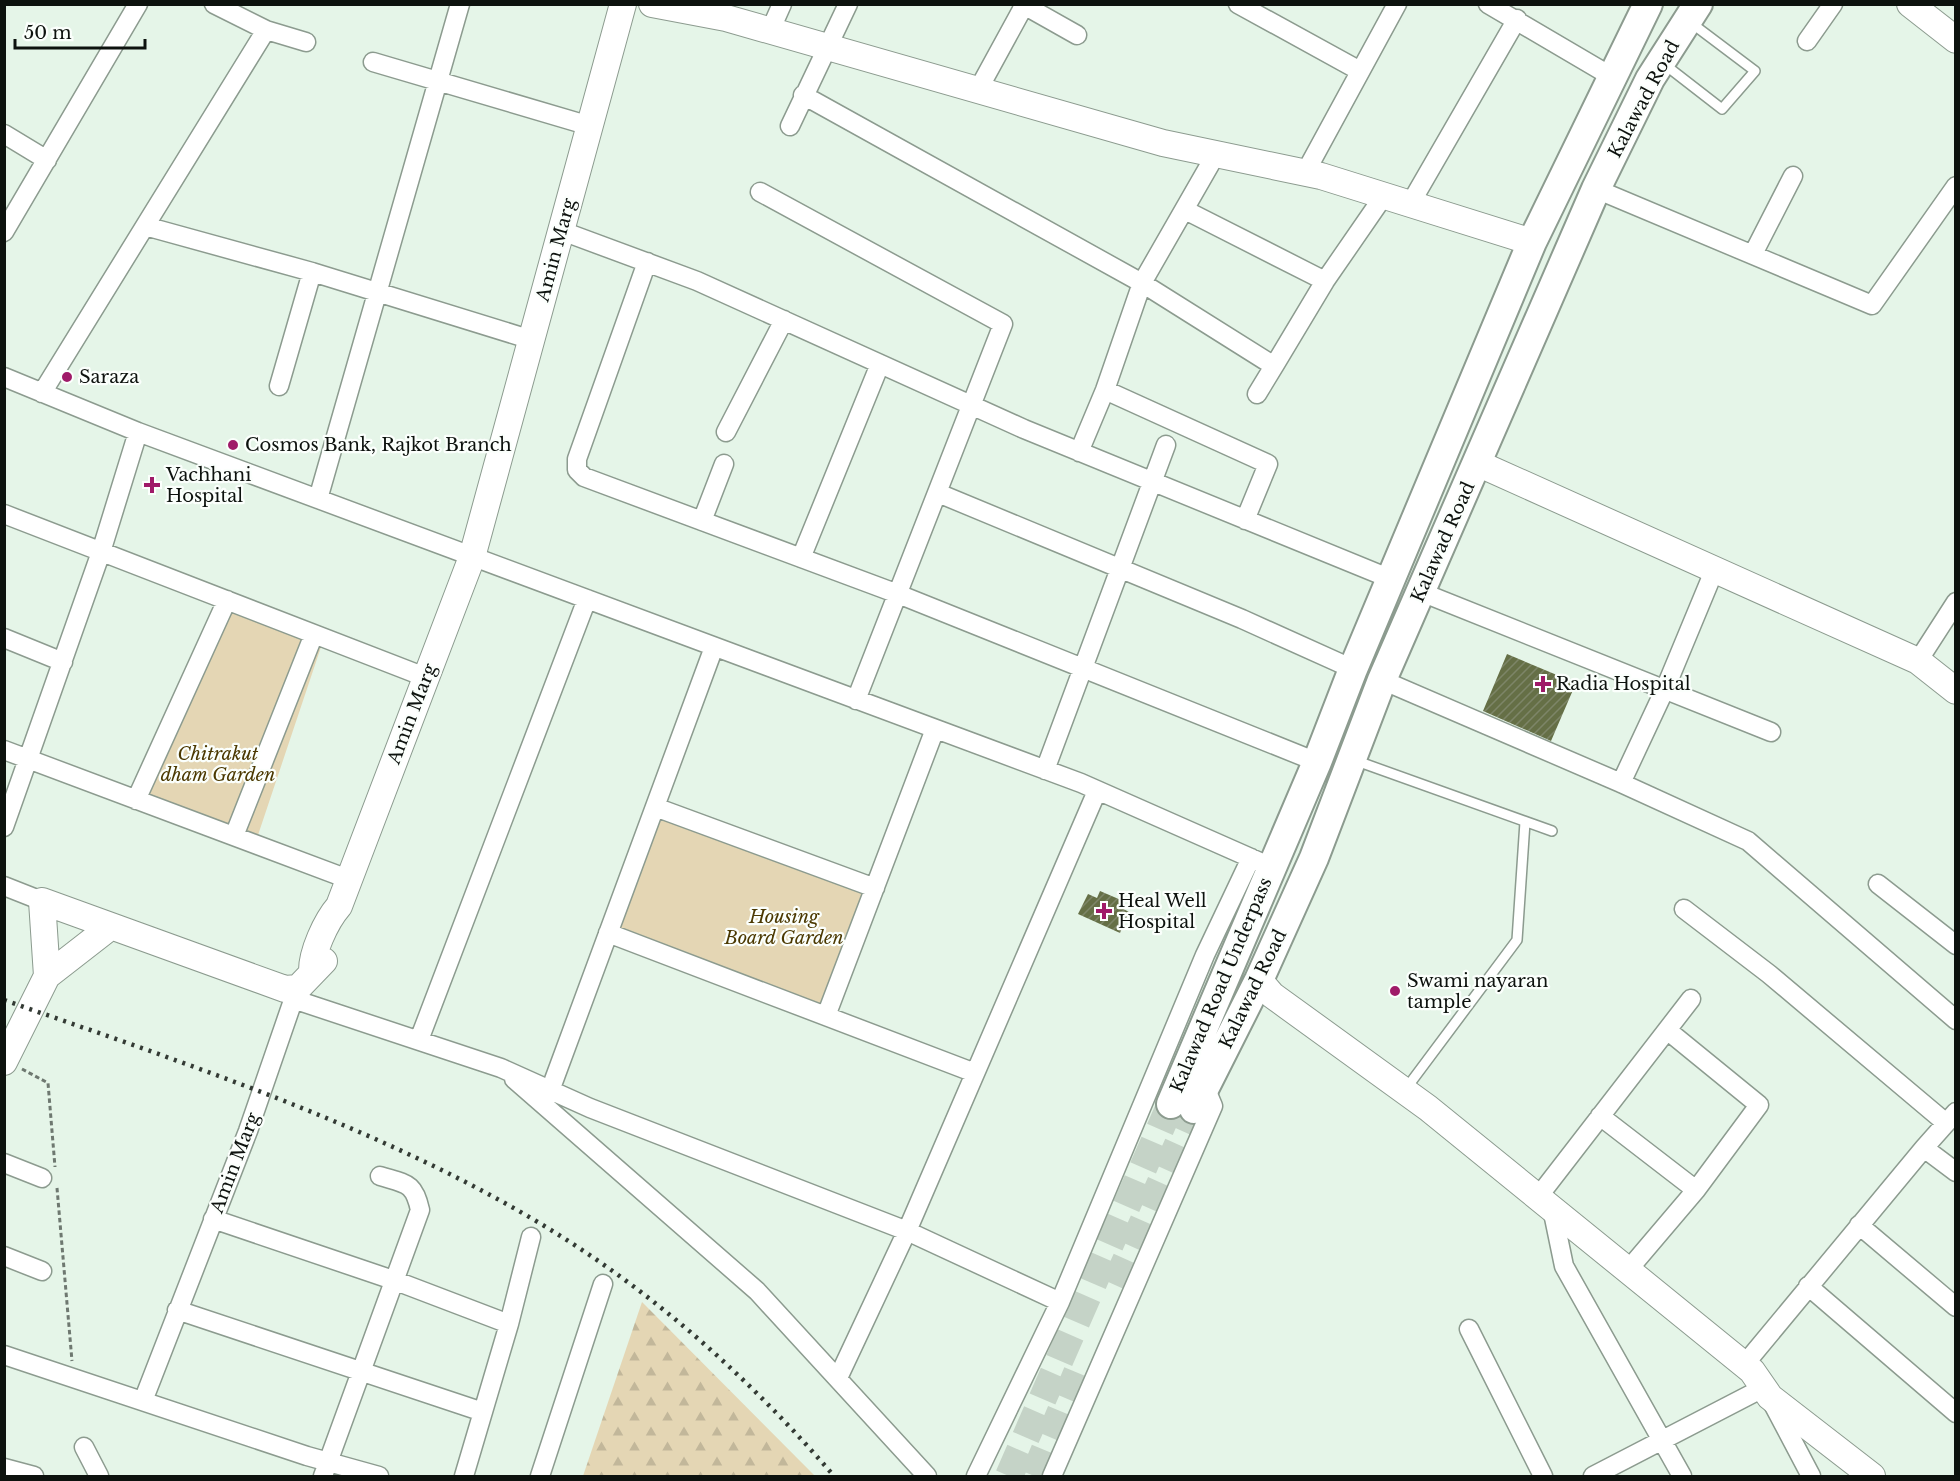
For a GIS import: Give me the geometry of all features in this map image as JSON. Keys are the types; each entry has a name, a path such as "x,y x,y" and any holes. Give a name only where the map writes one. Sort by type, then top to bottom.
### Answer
{"main road":[{"name":"Kalawad Road","path":"1261,862 1317,762 1353,669 1532,242 1614,78 1648,4"},
{"name":"Kalawad Road","path":"1190,1100 1259,980 1314,858 1382,680 1596,189 1661,62 1693,12"},
{"name":"Kalawad Road Underpass","path":"1190,1100 1261,862"}],"street":[{"path":"4,232 138,4"},
{"path":"214,4 266,30 306,42"},
{"path":"318,499 460,4"},
{"name":"Amin Marg","path":"143,1401 301,987 321,966 342,916 339,906 348,879 472,557 623,4"},
{"path":"652,4 726,18 1163,142 1305,173 1532,242"},
{"path":"770,31 782,4"},
{"path":"790,126 848,4"},
{"path":"1238,4 1360,71"},
{"path":"1305,173 1397,4"},
{"path":"1488,4 1614,78"},
{"path":"1807,41 1833,4"},
{"path":"1910,4 1956,40"},
{"path":"978,90 1024,5 1077,35"},
{"path":"1409,206 1517,19"},
{"path":"42,393 266,30"},
{"path":"373,62 590,126"},
{"path":"803,95 1142,283 1274,366"},
{"path":"4,134 47,160"},
{"path":"1079,452 1105,390 1142,283 1216,154"},
{"path":"1753,254 1793,176"},
{"path":"1596,189 1872,305 1956,186"},
{"path":"760,192 1002,324 856,700"},
{"path":"1257,393 1325,281 1383,197"},
{"path":"1185,210 1325,281"},
{"path":"145,226 312,272 532,340"},
{"path":"562,231 697,280 1079,452 1391,579"},
{"path":"647,262 577,459 577,470 584,477 898,594 1317,762"},
{"path":"279,386 312,272"},
{"path":"726,432 784,320"},
{"path":"801,558 880,364"},
{"path":"4,377 138,432 1045,770 1261,862 1205,955 1060,1302 976,1476"},
{"path":"1105,390 1268,464 1245,519"},
{"path":"4,827 101,552 138,432"},
{"path":"1045,770 1166,445"},
{"path":"1477,463 1918,661 1956,691"},
{"path":"702,521 724,464"},
{"path":"938,493 1353,669"},
{"path":"4,514 425,677"},
{"path":"1621,783 1665,689 1714,571"},
{"path":"1421,592 1771,732"},
{"path":"419,1040 587,599"},
{"path":"136,800 226,600"},
{"path":"1918,661 1956,602"},
{"path":"234,836 314,634"},
{"path":"4,638 63,662"},
{"path":"550,1088 714,647"},
{"path":"1382,680 1621,783 1748,841 1956,1020"},
{"path":"826,1016 935,729"},
{"path":"4,750 348,879"},
{"path":"838,1378 907,1231 1097,791"},
{"path":"655,807 875,888"},
{"path":"1878,884 1956,945"},
{"path":"4,886 110,927 285,989 301,987 419,1040 501,1068 550,1088 590,1108 907,1231 1060,1302"},
{"path":"42,901 47,976"},
{"path":"1684,909 1951,1118 1744,1365"},
{"path":"5,1061 47,976 110,927"},
{"path":"608,933 975,1073"},
{"path":"1259,980 1272,995 1405,1090 1752,1371 1767,1392 1811,1476"},
{"path":"1682,1476 1564,1266 1545,1202 1600,1116 1691,999"},
{"path":"1628,1270 1696,1190 1759,1105 1667,1030"},
{"path":"501,1068 756,1291 927,1476"},
{"path":"1052,1476 1213,1106 1190,1100"},
{"path":"1600,1116 1696,1190"},
{"path":"1924,1148 1956,1172"},
{"path":"4,1163 42,1178"},
{"path":"326,1469 420,1210 414,1190 380,1176"},
{"path":"213,1219 396,1281 509,1324"},
{"path":"1859,1226 1956,1307"},
{"path":"464,1476 509,1324 531,1237"},
{"path":"4,1256 42,1271"},
{"path":"540,1476 603,1284"},
{"path":"1808,1286 1954,1406"},
{"path":"177,1310 483,1412"},
{"path":"1469,1329 1543,1476"},
{"path":"4,1355 143,1401 326,1469 379,1476"},
{"path":"1593,1476 1767,1392"},
{"path":"1767,1392 1872,1476"},
{"path":"84,1447 99,1476"},
{"path":"4,1468 34,1476"}],"lane":[{"path":"1661,62 1722,109 1755,71 1693,12"},
{"path":"1353,760 1552,831"},
{"path":"1405,1090 1517,940 1525,822"}],"path":[{"path":"5,1061 48,1083 78,1379"}],"green space":[{"name":"Chitrakut dham Garden","path":"227,600 324,638 255,844 136,800"},
{"name":"Housing Board Garden","path":"655,807 875,888 826,1016 608,933"},
{"path":"642,1302 815,1476 583,1476"}],"building":[{"path":"1507,654 1576,683 1551,741 1483,711"},
{"path":"1100,891 1121,900 1118,906 1129,912 1120,933 1078,914 1088,894 1097,898"}],"tunnel":[{"path":"1009,1476 1171,1104"},
{"path":"1115,1285 1194,1109"},
{"path":"1034,1476 1080,1366"}],"railway":[{"path":"4,1000 206,1071 340,1124 469,1184 531,1218 574,1244 615,1273 693,1335 766,1403 834,1476"}],"place":[{"name":"Saraza","path":"67,377"},
{"name":"Cosmos Bank, Rajkot Branch","path":"233,445"},
{"name":"Vachhani Hospital","path":"152,485"},
{"name":"Radia Hospital","path":"1543,684"},
{"name":"Heal Well Hospital","path":"1104,911"},
{"name":"Swami nayaran tample","path":"1395,991"}]}
